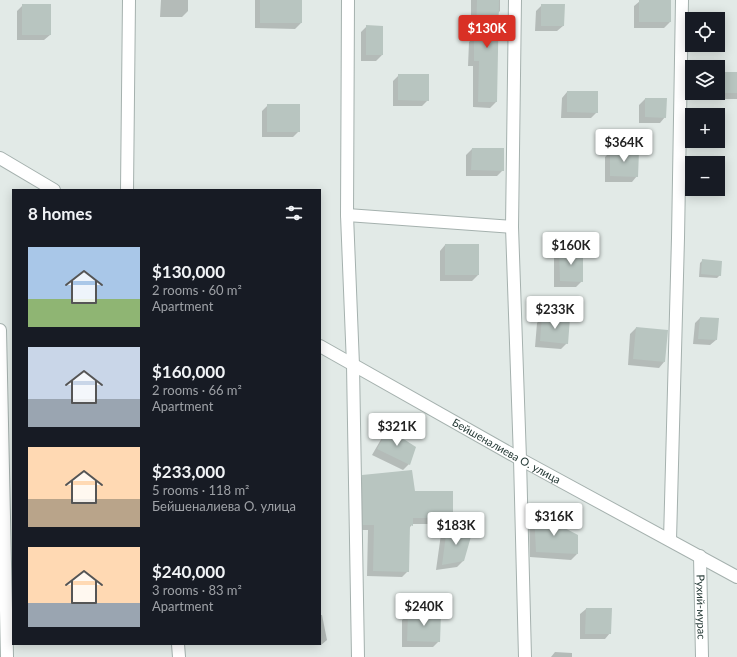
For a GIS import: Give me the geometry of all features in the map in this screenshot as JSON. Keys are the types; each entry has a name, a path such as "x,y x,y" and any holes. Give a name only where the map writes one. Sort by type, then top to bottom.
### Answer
{"street":[{"path":"127,189 129,0"},
{"path":"348,0 347,215 353,365 358,657"},
{"path":"515,0 512,227 525,657"},
{"path":"670,540 678,238 682,0"},
{"path":"0,158 52,189"},
{"path":"347,215 512,227"},
{"path":"0,330 7,657"},
{"name":"Бейшеналиева О. улица","path":"321,347 520,459 737,577"},
{"name":"Рухий-мурас","path":"700,556 702,657"},
{"path":"178,645 179,657"}],"building":[{"path":"260,0 302,0 302,23 260,23"},
{"path":"477,0 499,0 497,102 478,102 479,61 474,61 474,35 476,35"},
{"path":"639,0 671,0 671,22 639,22"},
{"path":"22,4 51,4 51,35 22,35"},
{"path":"541,4 565,4 564,26 541,26"},
{"path":"366,25 383,26 383,55 366,55"},
{"path":"725,72 737,72 737,93 725,93"},
{"path":"398,74 429,74 429,101 398,100"},
{"path":"567,91 598,91 598,113 567,112"},
{"path":"645,98 667,98 666,118 645,117"},
{"path":"267,104 300,104 300,132 267,132"},
{"path":"472,148 504,148 504,171 471,170"},
{"path":"610,150 639,151 638,177 610,176"},
{"path":"445,244 479,244 479,275 445,275"},
{"path":"559,251 583,251 583,282 560,281"},
{"path":"702,259 722,261 721,276 701,274"},
{"path":"542,316 570,318 568,344 540,341"},
{"path":"700,317 719,318 717,340 698,339"},
{"path":"636,327 668,330 665,362 633,359"},
{"path":"388,429 416,447 410,465 377,449"},
{"path":"412,470 415,491 453,491 453,518 413,518 413,526 410,525 409,572 373,571 374,525 363,525 362,475"},
{"path":"534,512 578,535 578,554 536,552"},
{"path":"447,527 472,533 464,561 442,565"},
{"path":"586,608 612,608 611,634 585,634"},
{"path":"408,613 441,613 440,642 407,641"}]}
